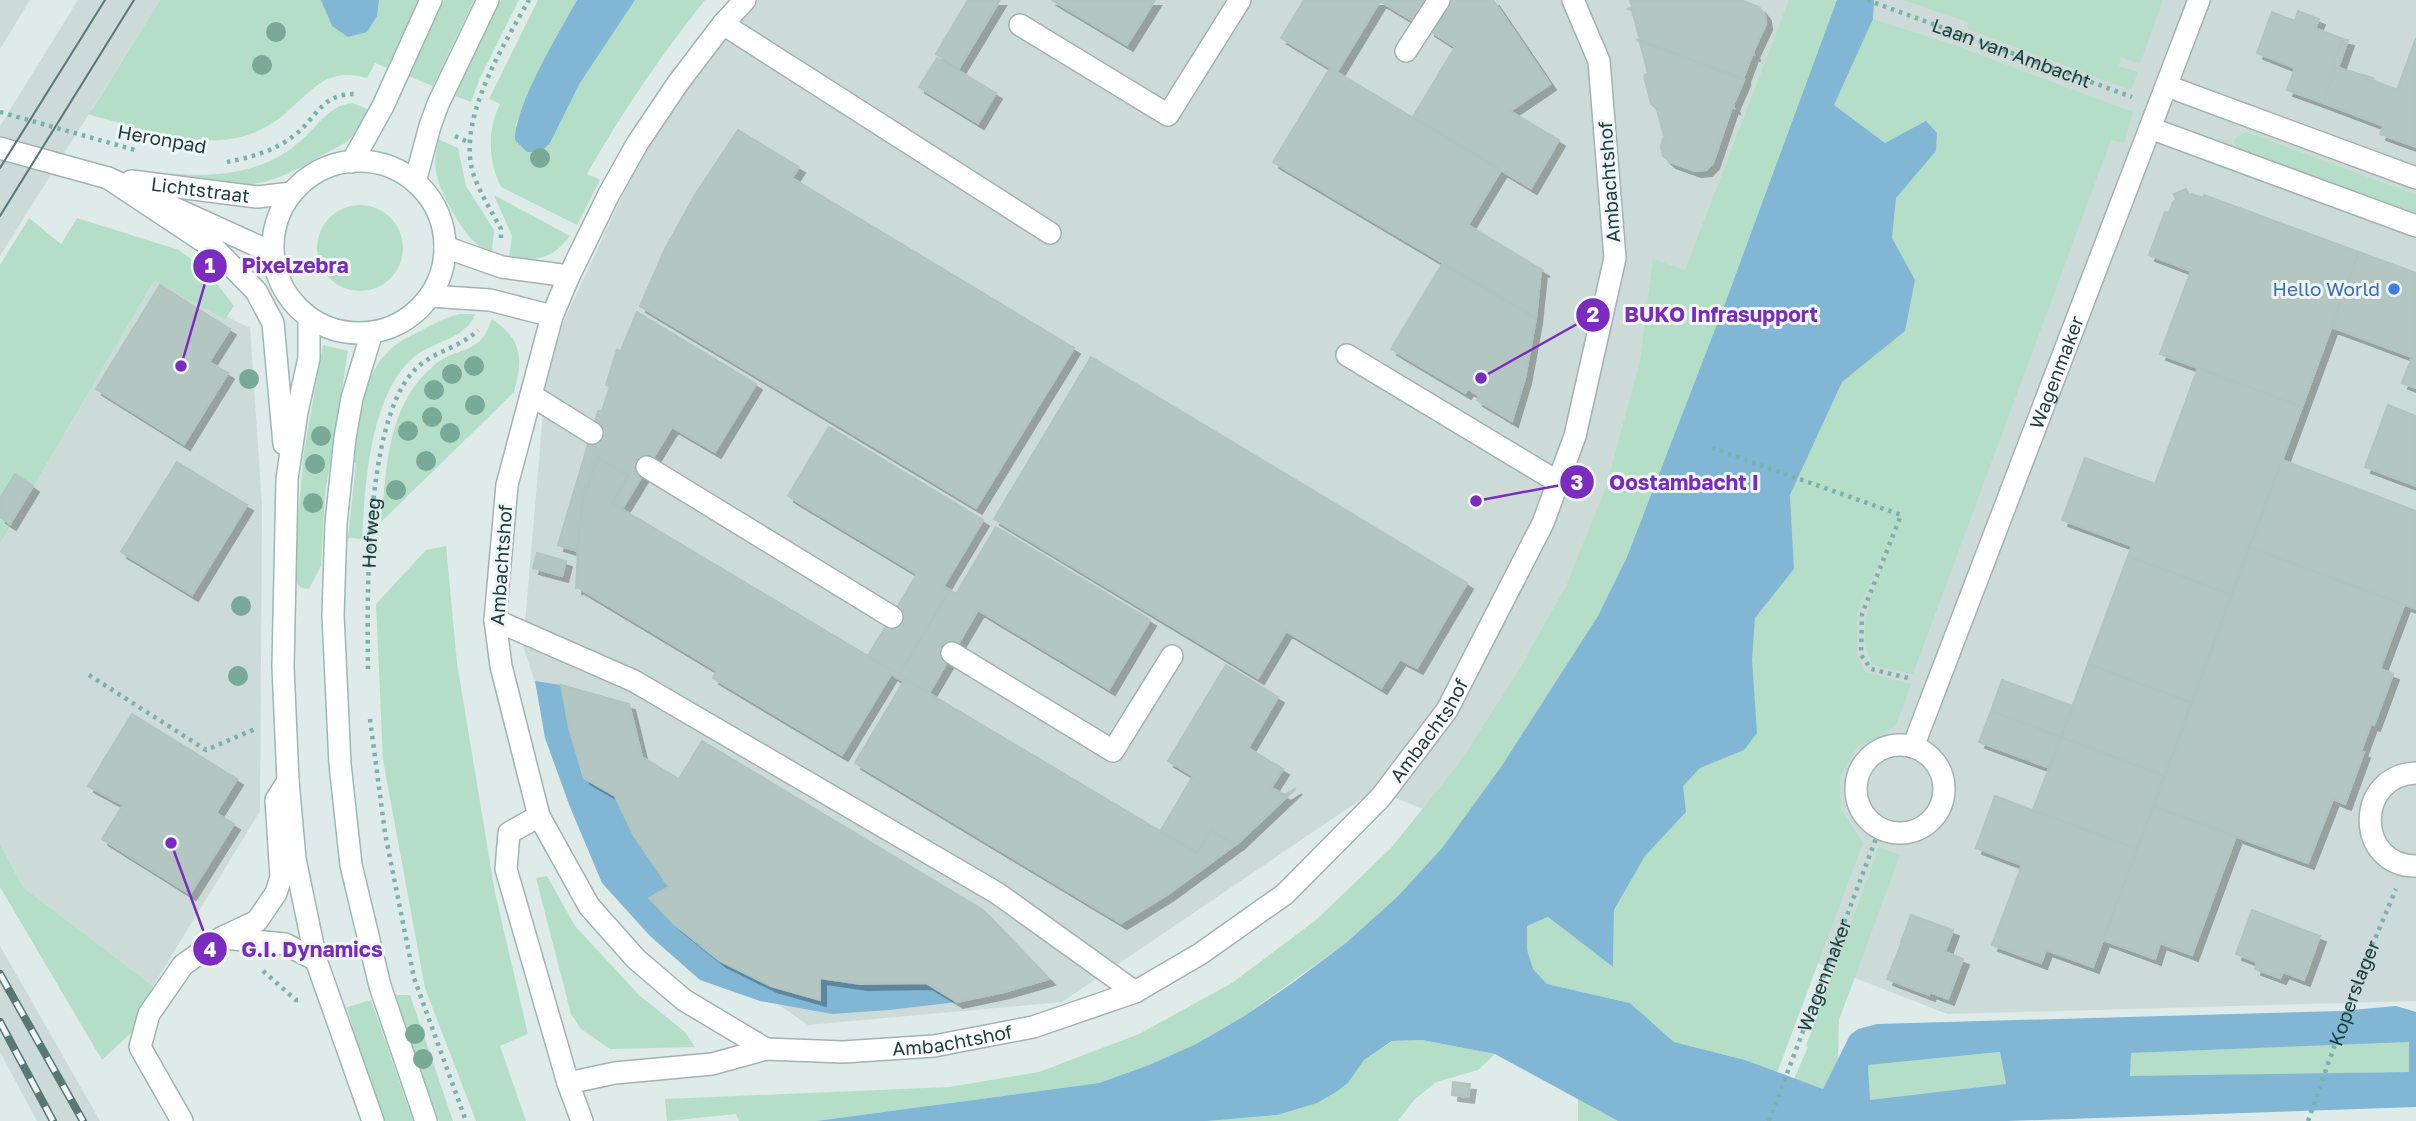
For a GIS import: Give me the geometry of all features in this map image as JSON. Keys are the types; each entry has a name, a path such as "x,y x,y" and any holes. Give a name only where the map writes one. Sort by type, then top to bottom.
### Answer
{"street":[{"path":"352,162 383,106 431,0"},
{"path":"415,182 438,104 488,0"},
{"name":"Ambachtshof","path":"744,0 678,83 637,144 609,194 552,316 506,485 495,620 501,666 539,817 589,906 636,959 684,1000 766,1049"},
{"path":"1020,25 1168,116 1240,0"},
{"path":"1406,51 1439,0"},
{"name":"Ambachtshof","path":"568,1083 615,1073 712,1063 766,1049 843,1052 934,1046 1033,1027 1135,992 1200,954 1285,894 1381,797 1447,710 1544,523 1575,436 1615,258 1600,61 1573,0"},
{"name":"Wagenmaker","path":"1913,747 2199,0"},
{"path":"723,24 1050,233"},
{"path":"2167,86 2416,178"},
{"path":"2150,128 2416,226"},
{"name":"Lichtstraat","path":"0,148 108,178 257,197 292,193"},
{"path":"352,162 374,163 395,169 415,182 431,201 441,223 445,247 438,281 430,296 404,320 394,326 372,332 350,333 328,328 309,318 291,300 278,278 273,253 280,211 292,193 308,178 328,167 352,162"},
{"path":"108,178 215,249 256,291 273,323 287,479 283,667 288,781 295,859 316,960 373,1121"},
{"name":"Lichtstraat","path":"108,178 273,253"},
{"path":"445,247 502,267 569,276"},
{"path":"430,296 490,300 552,316"},
{"path":"287,479 297,412 309,358 309,318"},
{"name":"Hofweg","path":"372,332 352,398 336,523 333,615 340,764 354,878 380,986 426,1121"},
{"path":"1347,355 1559,482"},
{"path":"531,395 592,433"},
{"path":"648,467 892,617"},
{"path":"495,620 646,688 997,893 1135,992"},
{"path":"952,653 1113,751 1172,656"},
{"path":"1899,745 1926,753 1936,764 1942,777 1944,792 1941,806 1933,819 1922,828 1908,833 1893,833 1880,828 1868,820 1860,807 1856,794 1860,773 1872,755 1884,748 1899,745"},
{"path":"2411,866 2390,859 2379,848 2372,835 2369,819 2373,802 2384,786 2397,777 2416,773"},
{"path":"182,1121 140,1047 149,1014 183,965 221,938 257,921 267,910 281,877 276,800 288,781"},
{"path":"539,817 509,833 506,869 568,1083 582,1121"},
{"path":"221,938 285,944 316,960"}],"path":[{"path":"502,267 501,229 474,177 470,143 474,119 495,62 529,0"},
{"name":"Laan van Ambacht","path":"1867,0 2158,106"},
{"name":"Heronpad","path":"218,162 262,153 293,137 327,101 342,94 357,94 383,106"},
{"name":"Heronpad","path":"0,112 138,151"},
{"name":"Hofweg","path":"368,680 369,558 380,453 396,398 411,373 424,362 470,338 481,326 490,300"},
{"path":"1713,448 1900,515 1862,614 1861,655 1871,669 1934,688"},
{"path":"89,675 206,750 255,729 260,717"},
{"path":"368,706 385,833 414,978 466,1121"},
{"name":"Wagenmaker","path":"1769,1121 1880,828"},
{"name":"Koperslager","path":"2308,1121 2358,979 2411,866"}],"shaded area":[{"path":"0,0 30,0 0,49"},
{"path":"78,0 160,0 0,256 0,126"},
{"path":"738,0 2416,0 2416,1001 1947,1014 1375,790 1062,1002 808,1025 602,883 523,646 548,355 695,40"},
{"path":"154,281 250,328 262,505 260,811 153,986 23,887 0,844 0,544"},
{"path":"0,946 100,1121 37,1121 0,1052"}],"green space":[{"path":"160,0 419,0 387,68 375,63 367,78 342,75 323,82 277,120 253,133 222,140 202,140 163,134 87,114"},
{"path":"444,0 474,0 433,86 408,76"},
{"path":"501,0 519,0 471,102 455,96"},
{"path":"538,0 577,0 515,126 550,143 580,83 635,0 705,0 643,84 587,174 600,180 577,225 501,187 492,156 491,135 500,104 489,99"},
{"path":"1789,0 1837,2 1627,557 1598,616 1501,767 1442,848 1397,897 1346,943 1241,1018 1196,1044 1099,1083 816,1121 739,1121 736,1114 667,1121 665,1099 949,1087 1039,1072 1139,1034 1232,983 1316,920 1391,848 1457,766 1516,675 1566,586 1606,487 1640,361 1653,259 1685,270"},
{"path":"1903,0 2163,0 2140,64 2121,57 2119,66 2138,72 2131,90 1967,29 1968,22"},
{"path":"1873,19 1957,46 2133,112 2124,143 2111,140 1913,674 1873,665 1865,631 1871,596 1896,527 1857,613 1857,655 1865,672 1911,684 1897,723 1887,732 1857,747 1840,777 1841,809 1863,843 1777,1073 1745,1060 1674,1042 1630,1003 1547,984 1533,970 1527,950 1527,925 1548,917 1613,967 1614,910 1645,856 1685,812 1683,786 1700,768 1744,750 1755,618 1794,569 1790,495 1842,382 1905,331 1915,280 1892,238 1896,198 1936,151 1885,143 1834,105"},
{"path":"352,103 370,110 351,138 293,171 275,178 241,186 223,186 168,173 219,174 236,172 268,162 297,144 329,113"},
{"path":"2246,132 2416,195 2416,218 2239,152 2234,142 2236,137"},
{"path":"438,139 458,148 466,186 494,230 492,251 471,239 446,200 436,172"},
{"path":"494,195 570,236 557,250 543,257 509,257 512,236"},
{"path":"360,205 384,212 396,224 403,248 396,272 384,284 360,291 336,284 324,272 317,248 324,224 336,212"},
{"path":"29,218 61,244 77,218 179,250 208,272 234,306 225,319 154,281 0,544 0,265"},
{"path":"459,314 475,314 471,322 458,334 415,356 400,372 388,392 379,416 368,467 362,539 348,538 359,425 372,374 381,359 394,347 410,336"},
{"path":"492,319 510,335 518,351 519,370 514,392 381,522 392,438 406,400 432,367 481,340"},
{"path":"323,345 348,351 325,494 321,566 309,589 299,585 293,575 304,451"},
{"path":"446,546 457,663 495,893 528,1034 500,1046 526,1121 476,1121 425,988 383,760 376,604 426,550"},
{"path":"0,844 23,887 153,986 132,1032 102,1060 0,887"},
{"path":"1879,847 1900,855 1839,1020 1838,1063 1824,1090 1794,1079 1808,1047 1806,1046"},
{"path":"547,876 575,926 639,995 685,1032 695,1047 610,1049 581,1029 571,1014 536,878"},
{"path":"396,995 410,995 453,1121 439,1121"},
{"path":"371,1000 413,1121 383,1121 363,1065 347,1007"},
{"path":"1422,1040 1495,1054 1478,1070 1436,1082 1414,1100 1398,1121 1207,1121 1277,1115 1348,1083 1364,1060 1393,1041"},
{"path":"2409,1041 2409,1072 2130,1077 2130,1053"},
{"path":"2000,1052 2006,1084 1870,1101 1868,1065"},
{"path":"1578,1099 1618,1121 1578,1121"}],"water":[{"path":"321,0 379,0 377,16 367,32 348,37 332,26"},
{"path":"577,0 635,0 580,83 550,143 541,152 527,152 515,140 522,108 539,69"},
{"path":"1837,0 1874,0 1873,19 1834,105 1885,143 1926,121 1937,133 1936,151 1896,198 1892,238 1915,280 1905,331 1842,382 1790,495 1794,569 1755,618 1752,660 1757,733 1744,750 1700,768 1683,786 1686,812 1645,856 1614,910 1613,967 1548,917 1527,926 1527,950 1533,969 1547,984 1630,1003 1674,1042 1745,1060 1823,1089 1850,1035 1858,1029 1877,1024 2341,1011 2396,1006 2416,1012 2416,1107 2007,1121 1618,1121 1495,1054 1422,1040 1392,1041 1364,1060 1348,1083 1336,1092 1317,1103 1277,1115 1207,1121 816,1121 1099,1083 1196,1044 1241,1018 1346,943 1397,897 1442,848 1501,767 1598,616 1627,557 1726,301","holes":["2409,1042 2409,1072 2130,1076 2131,1053","2000,1052 2006,1084 1870,1100 1868,1065"]},
{"path":"535,681 561,685 569,728 583,778 615,796 634,836 669,887 650,898 686,934 726,963 748,975 770,985 819,1000 820,978 861,984 926,983 957,1002 832,1014 760,1001 700,980 650,936 602,883 545,738"}],"building":[{"path":"968,0 1000,0 959,68 936,54"},
{"path":"1052,0 1155,0 1127,45"},
{"path":"1304,0 1428,0 1415,22 1380,1 1337,72 1281,38"},
{"path":"1447,0 1493,0 1550,84 1510,111 1559,140 1531,188 1413,117 1455,47 1429,30"},
{"path":"1630,0 1741,0 1759,7 1765,15 1766,24 1743,78 1638,40 1632,10 1628,9 1632,7"},
{"path":"2298,11 2319,19 2315,28 2343,39 2323,103 2287,90 2295,68 2257,53 2272,12 2295,21"},
{"path":"2416,38 2416,147 2380,134 2384,126 2323,103 2343,39 2348,40 2338,68 2373,78 2372,80 2397,90"},
{"path":"1638,40 1744,80 1713,163 1706,170 1695,171 1670,162 1663,156 1661,147 1663,139 1665,140 1657,109 1651,104 1644,76 1648,73"},
{"path":"937,58 996,93 978,123 919,87"},
{"path":"1330,68 1501,170 1468,225 1544,271 1541,270 1536,318 1273,162"},
{"path":"738,130 799,167 792,178 1074,348 976,508 640,306 665,249 695,195"},
{"path":"2186,189 2189,195 2203,198 2204,195 2359,252 2302,407 2160,354 2191,271 2149,255 2165,212 2169,213 2176,200 2174,194"},
{"path":"2359,252 2416,273 2416,388 2402,383 2412,357 2331,327"},
{"path":"1442,264 1536,318 1525,378 1512,421 1477,400 1479,396 1468,389 1465,393 1391,349"},
{"path":"160,285 230,329 209,362 228,373 184,444 96,389"},
{"path":"637,312 756,384 715,452 672,427 622,509 612,503 628,476 597,457 588,488 585,487 577,551 558,545 598,411 602,411 610,386 606,385 617,350 621,351"},
{"path":"1091,357 1467,583 1417,668 1400,659 1381,688 1286,631 1258,678 994,519"},
{"path":"2198,368 2302,407 2232,595 2128,556 2132,546 2062,520 2085,458 2155,484"},
{"path":"2388,405 2416,416 2416,486 2365,467"},
{"path":"829,427 983,520 943,587 950,590 897,678 891,673 893,671 868,656 917,574 788,496"},
{"path":"597,457 628,476 612,503 893,671 842,755 713,678 717,671 577,587 576,589 579,524 585,487 588,488"},
{"path":"2282,460 2416,511 2416,609 2249,547"},
{"path":"177,462 247,505 192,595 121,552"},
{"path":"15,474 33,486 10,524 0,517 0,498"},
{"path":"996,527 1150,620 1109,689 978,610 929,693 905,679 904,681 897,678 950,590 956,594"},
{"path":"2249,547 2404,605 2380,669 2393,674 2361,751 2364,752 2345,804 2333,799 2308,863 2153,806"},
{"path":"537,553 566,561 562,576 533,568"},
{"path":"2128,556 2232,595 2192,703 2088,664"},
{"path":"2088,664 2192,703 2165,776 2061,737"},
{"path":"1226,665 1278,697 1248,748 1283,769 1271,788 1285,795 1296,788 1238,843 1232,843 1211,830 1197,853 1160,832 1193,776 1168,761"},
{"path":"905,679 1197,853 1211,830 1232,843 1238,843 1167,895 1121,923 855,763"},
{"path":"2002,680 2073,706 2061,737 1991,711"},
{"path":"561,685 629,704 642,757 679,779 702,741 983,910 1049,979 957,1002 926,983 861,984 820,978 820,1000 771,986 720,961 675,925 649,898 669,887 634,836 615,796 584,778 569,728"},
{"path":"1991,711 2061,737 2050,768 1979,742"},
{"path":"132,714 237,779 216,813 234,824 190,894 102,839 123,805 88,786"},
{"path":"2061,737 2165,776 2137,849 2033,810"},
{"path":"1995,796 2137,849 2093,967 2046,950 2041,963 1992,945 2022,865 1976,848"},
{"path":"2153,806 2236,836 2192,955 2160,943 2155,959 2103,940"},
{"path":"2252,910 2320,936 2304,980 2283,972 2280,978 2255,969 2257,962 2236,954"},
{"path":"1911,915 1953,930 1945,952 1963,959 1948,999 1930,992 1929,995 1887,979"},
{"path":"1453,1082 1470,1084 1468,1097 1452,1095"}],"tram line":[{"path":"0,168 105,0"},
{"path":"0,216 134,0"}],"railway":[{"path":"0,974 83,1121"},
{"path":"0,1022 53,1121"}],"place":[{"name":"Hello World","path":"2394,289"},
{"name":"Pixelzebra","path":"181,366"},
{"name":"BUKO Infrasupport","path":"1481,378"},
{"name":"Oostambacht I","path":"1476,501"},
{"name":"G.I. Dynamics","path":"171,843"}]}
